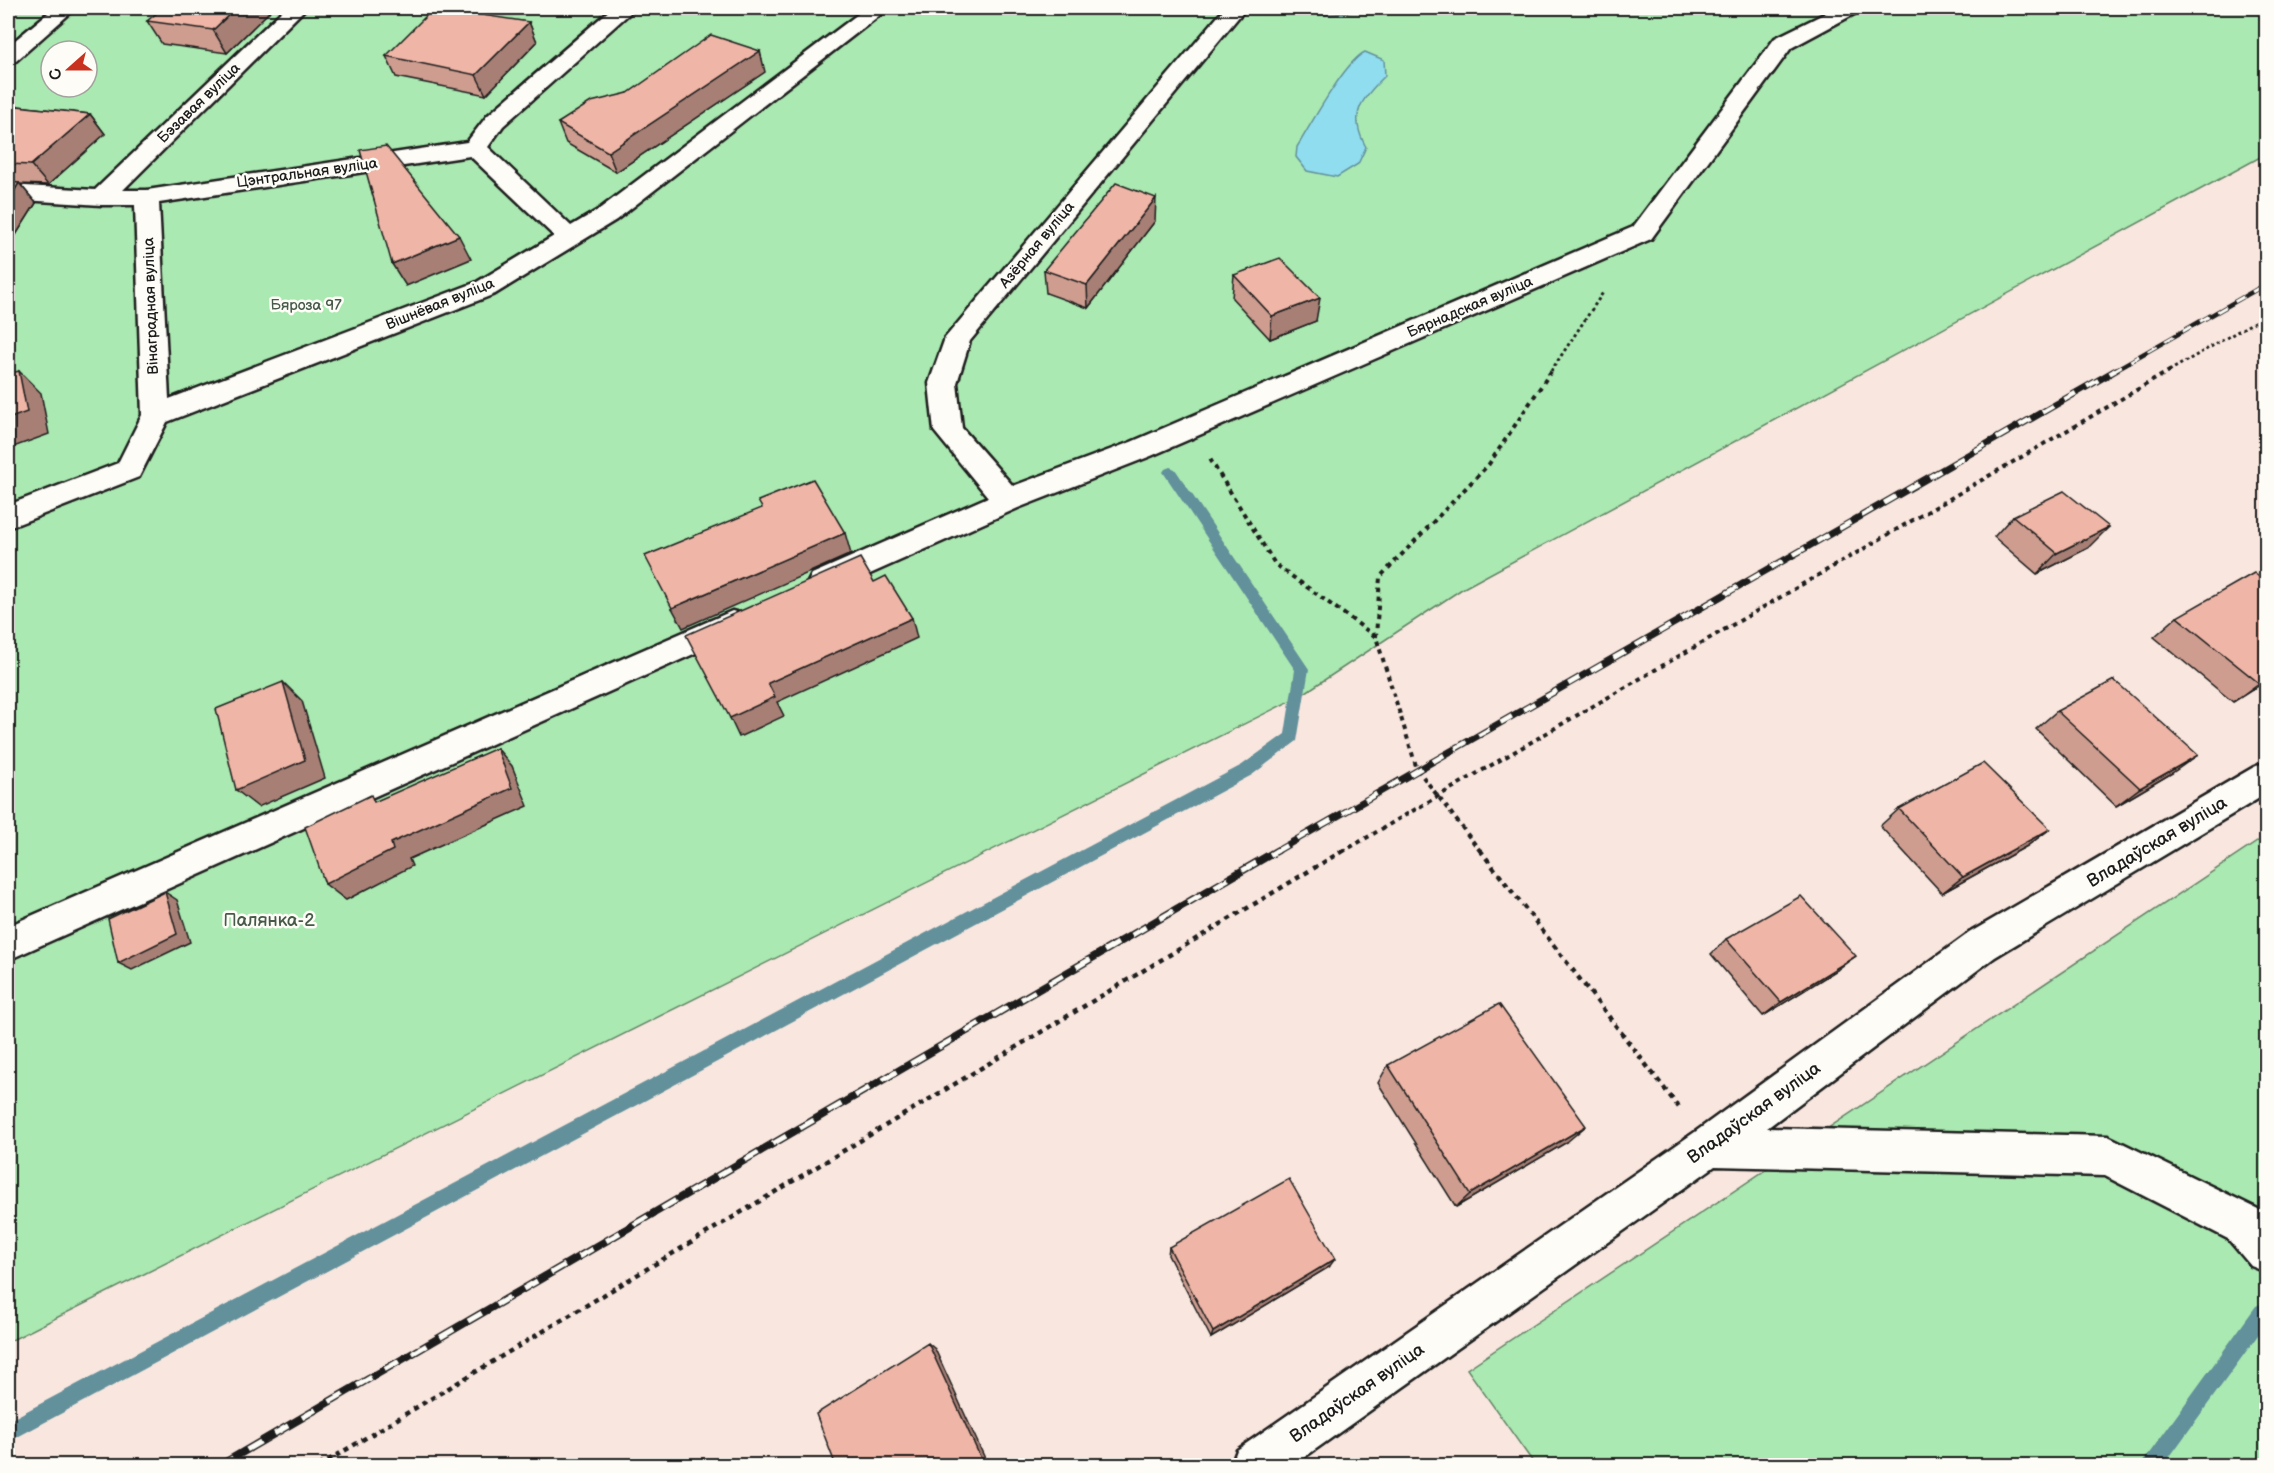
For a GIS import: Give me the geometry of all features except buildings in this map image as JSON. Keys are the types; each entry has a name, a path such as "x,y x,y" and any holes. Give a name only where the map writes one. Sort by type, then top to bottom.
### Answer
{"street":[{"path":"8,56 66,8"},
{"name":"Бэзавая вуліца","path":"101,198 296,8"},
{"path":"570,238 475,148 495,121 624,8"},
{"name":"Вішнёвая вуліца","path":"156,415 486,288 607,215 879,8"},
{"name":"Азёрная вуліца","path":"1008,500 948,431 943,383 958,338 1236,8"},
{"path":"1642,233 1783,43 1851,8"},
{"name":"Цэнтральная вуліца","path":"8,192 101,198 147,196 475,148"},
{"name":"Вінаградная вуліца","path":"147,196 156,415"},
{"name":"Бярнадская вуліца","path":"801,592 1008,500 1191,428 1642,233"},
{"path":"8,517 129,470 156,415"},
{"path":"8,944 758,611"},
{"name":"Владаўская вуліца","path":"1253,1466 1709,1146 1982,945 2266,777"},
{"path":"1709,1146 2108,1156 2243,1224 2266,1251"}],"path":[{"path":"1642,233 1489,464 1380,577 1376,637 1417,769 1709,1146"},
{"path":"319,1466 1436,795 2266,315"},
{"path":"1191,428 1275,564 1376,637"}],"green space":[{"path":"8,8 2266,8 2266,154 1462,589 1300,696 8,1342"},
{"path":"2266,836 2266,1465 1535,1465 1467,1369"}],"water":[{"path":"1288,8 1363,8 1326,15"},
{"path":"1365,52 1384,60 1385,76 1369,92 1360,108 1358,126 1366,147 1358,164 1337,177 1307,171 1296,157 1297,147 1338,80"}],"waterway":[{"path":"8,1432 1247,770 1292,737 1302,669 1170,472"},
{"path":"2150,1466 2263,1313"}],"railway":[{"path":"2113,371 2266,284"},
{"path":"1275,852 2116,370"},
{"path":"219,1466 1278,850"}],"park label":[{"name":"Бяроза 97","path":"306,305"},
{"name":"Палянка-2","path":"269,920"}]}
